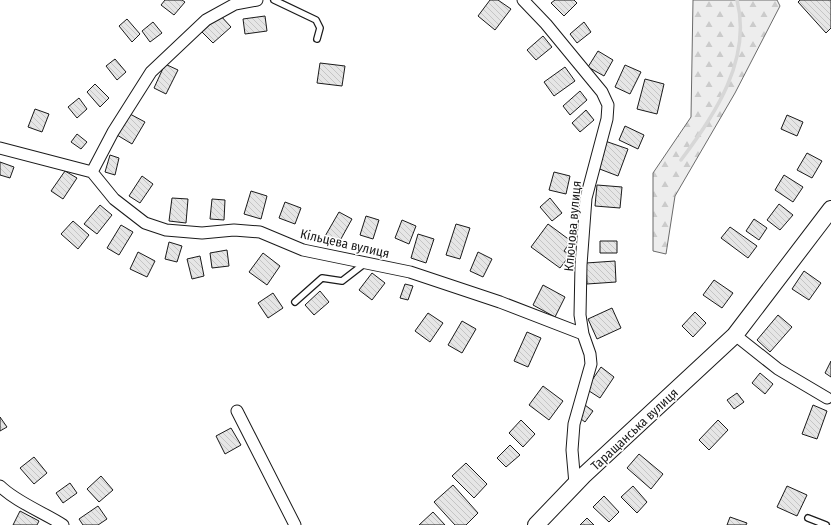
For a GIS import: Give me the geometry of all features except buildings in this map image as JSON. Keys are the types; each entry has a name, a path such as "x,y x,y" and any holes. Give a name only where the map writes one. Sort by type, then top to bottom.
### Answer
{"main road":[{"name":"Таращанська вулиця","path":"536,525 575,484 735,335 831,209"}],"street":[{"path":"0,148 92,172 112,132 152,72 206,20 235,4 257,0"},
{"name":"Ключова вулиця","path":"523,0 546,24 602,92 608,105 607,119 586,198 581,265 580,315 583,334 590,354 591,364 574,424 572,450 575,484"},
{"name":"Кільцева вулиця","path":"92,172 114,199 145,223 173,230 202,233 234,230 260,232 303,250 364,264 410,272 500,302 583,334"},
{"path":"735,335 778,369 827,398"},
{"path":"237,411 295,525"},
{"path":"0,486 7,493 44,512 63,525"}],"lane":[{"path":"274,0 316,20 320,28 317,39"},
{"path":"295,302 322,278 342,281 364,264"},
{"path":"808,518 826,525"}],"green space":[{"path":"693,0 777,0 780,6 735,93 675,196 666,254 653,251 653,173 691,117"}],"waterway":[{"path":"681,160 694,143 718,105 735,65 739,44 740,22 737,0"}]}
